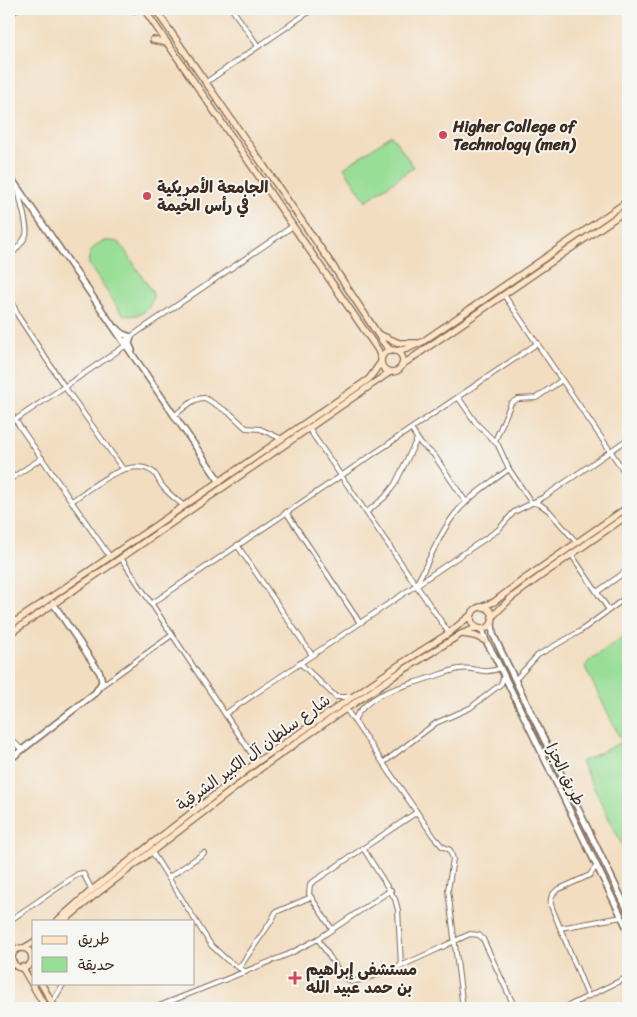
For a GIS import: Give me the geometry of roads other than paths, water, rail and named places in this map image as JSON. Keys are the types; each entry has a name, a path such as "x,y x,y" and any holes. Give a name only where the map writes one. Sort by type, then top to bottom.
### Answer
{"main road":[{"path":"144,9 378,350 383,368 390,372"},
{"path":"154,9 331,263 377,333 393,351 400,355 402,365"},
{"path":"153,40 167,43"},
{"path":"9,626 369,379 385,353 407,349 422,342 628,201"},
{"path":"9,634 390,372 397,371 402,365 628,209"},
{"path":"377,333 399,343 422,342"},
{"path":"628,507 494,602 477,608 472,614 471,619 474,625 482,629 488,627 492,619 511,598 628,515"},
{"path":"481,607 488,610 492,619"},
{"name":"شارع سلطان آل الكبير الشرقية","path":"58,920 92,890 257,762 449,633 472,614"},
{"name":"شارع سلطان آل الكبير الشرقية","path":"65,920 261,768 346,709 461,634 474,629 482,629"},
{"path":"461,634 475,636 486,641"},
{"path":"32,943 12,955 12,961 20,967 46,1008"},
{"path":"9,969 28,966 32,958 30,952 24,948"},
{"path":"42,984 53,1006"}],"street":[{"path":"9,14 16,9"},
{"path":"232,9 258,46"},
{"path":"205,83 312,9"},
{"path":"9,175 220,482"},
{"path":"9,257 26,236 27,228 18,188"},
{"path":"15,420 124,344 130,337 293,226"},
{"path":"9,294 18,316 64,386 123,469"},
{"path":"504,295 628,477"},
{"path":"104,315 112,321 121,333 130,337"},
{"path":"130,337 129,344 137,363"},
{"path":"151,604 538,343"},
{"path":"495,442 511,403 518,399 536,398 562,380"},
{"path":"458,397 476,423 495,442 509,469 531,502 541,505 549,511 577,543"},
{"path":"174,416 196,400 205,398 231,414 249,429 260,429 282,440"},
{"path":"9,411 110,557"},
{"path":"309,429 449,633"},
{"path":"411,429 417,439 434,456 466,502"},
{"path":"367,512 385,497 395,484 417,439"},
{"path":"225,714 498,530 514,512 544,497 628,439"},
{"path":"9,480 42,458"},
{"path":"72,501 123,469 140,468 152,472 162,486 184,506"},
{"path":"416,584 448,524 466,502 509,469"},
{"path":"286,512 360,622"},
{"path":"237,546 312,655"},
{"path":"571,554 609,610"},
{"path":"121,558 257,762"},
{"path":"597,592 628,570"},
{"path":"515,680 538,655 579,632 628,596"},
{"path":"53,603 100,673 102,677 101,686"},
{"path":"9,612 15,622"},
{"name":"طريق الجزا","path":"492,619 493,634 628,911"},
{"name":"طريق الجزا","path":"482,629 486,641 501,668 628,930"},
{"path":"9,760 95,693 101,686 172,635"},
{"path":"300,663 336,697 336,708"},
{"path":"354,720 363,707 380,694 389,690 458,669 488,672 501,668"},
{"path":"383,763 436,723 464,712 501,684 504,675"},
{"path":"501,684 509,685"},
{"path":"336,697 353,696"},
{"path":"346,709 438,842 450,850 452,859 448,890 463,1008"},
{"path":"9,737 22,750"},
{"path":"543,754 545,750 549,752 568,787"},
{"path":"332,929 308,891 312,882 417,812"},
{"path":"363,848 391,890 398,910 401,965"},
{"path":"152,852 211,944 221,955 246,972"},
{"path":"168,878 204,853"},
{"path":"588,996 550,904 552,896 557,890 590,875 597,865"},
{"path":"9,921 78,874 83,873 92,890"},
{"path":"154,1008 289,954 318,939 391,890"},
{"path":"238,968 270,924 276,912 311,897"},
{"path":"560,928 622,917"},
{"path":"318,939 342,976 352,982 363,980 401,965 470,934 479,935 483,939 515,1008"},
{"path":"9,941 12,955"},
{"path":"564,1008 628,977"},
{"path":"53,1006 64,984"},
{"path":"573,1004 581,1008"}],"place":[{"name":"Higher College of Technology (men)","path":"443,135"},
{"name":"الجامعة الأمريكية في رأس الخيمة","path":"147,196"},
{"name":"مستشفى إبراهيم بن حمد عبيد الله","path":"295,978"}]}
